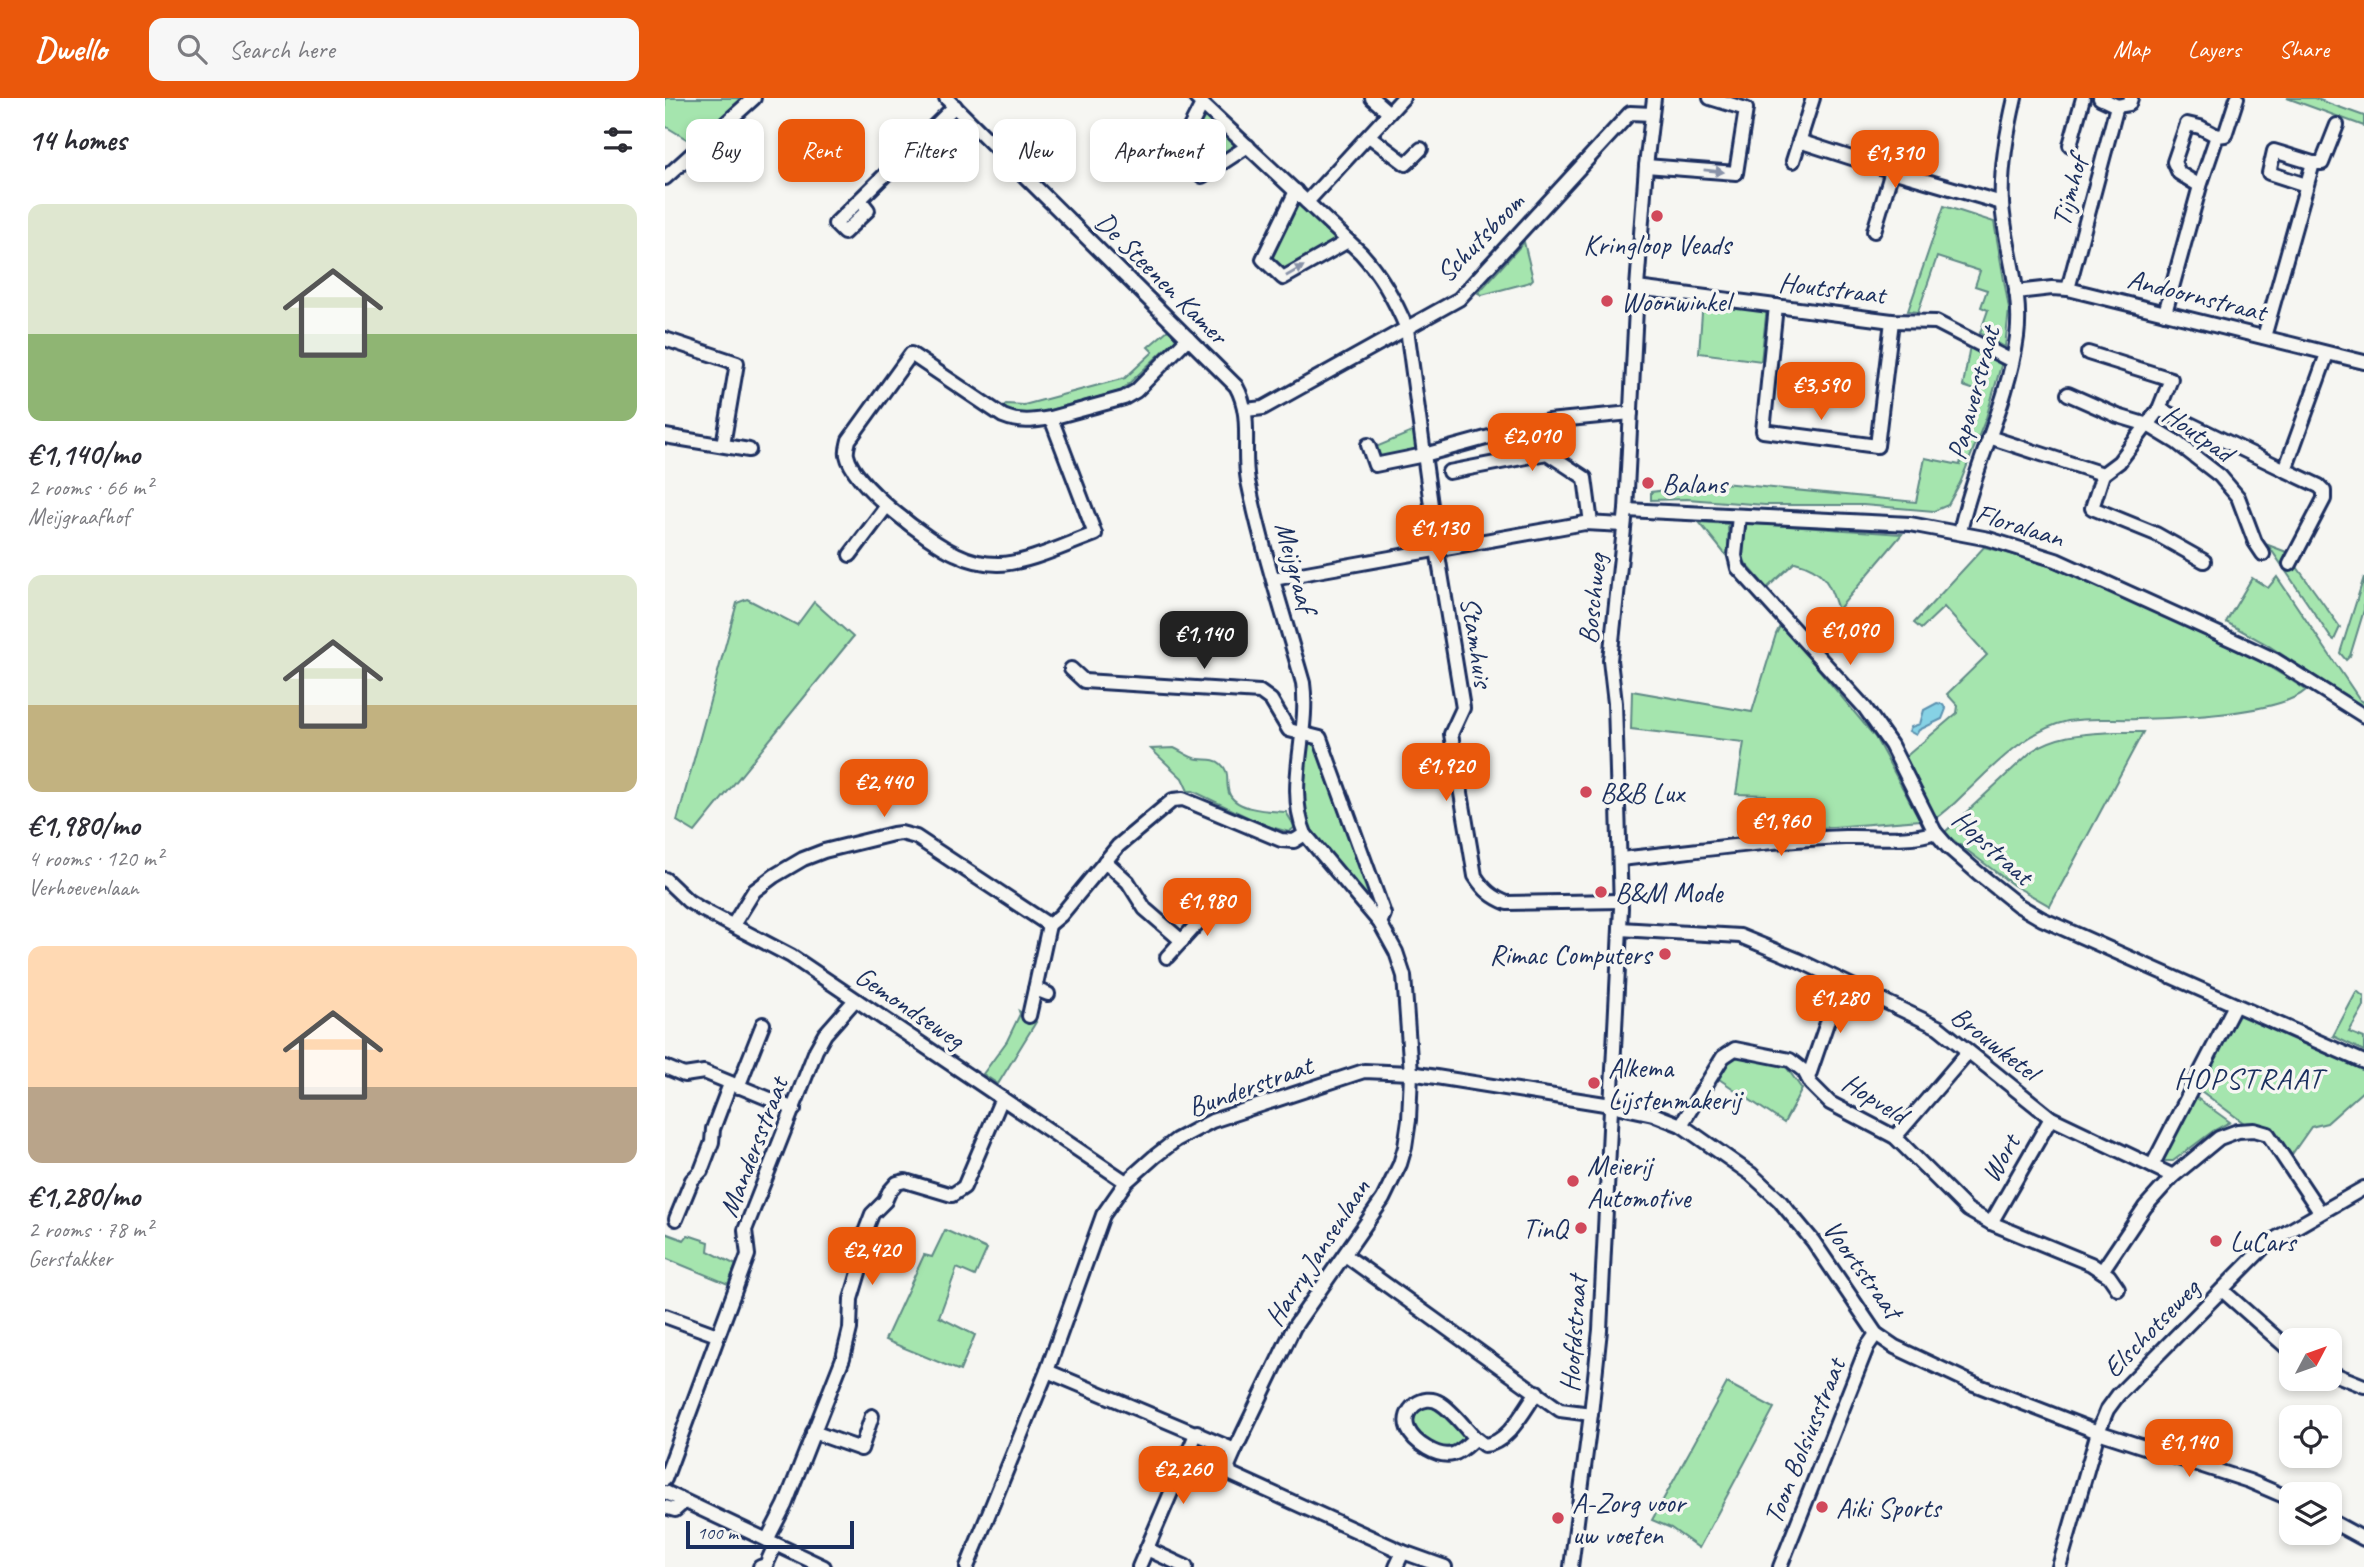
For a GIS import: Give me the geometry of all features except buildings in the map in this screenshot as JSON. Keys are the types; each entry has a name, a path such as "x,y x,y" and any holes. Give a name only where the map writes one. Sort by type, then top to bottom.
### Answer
{"street":[{"path":"665,178 754,98"},
{"path":"1372,98 1389,113"},
{"path":"1307,202 1403,98"},
{"name":"Boschweg","path":"1611,1105 1621,901 1615,703 1610,660 1626,510 1637,288 1654,98"},
{"path":"1646,166 1736,173 1746,109 1710,98"},
{"path":"1793,161 1813,98"},
{"name":"Tijmhof","path":"2070,145 2083,98"},
{"path":"2100,98 2117,106 2129,104 2131,98"},
{"path":"2200,186 2179,173 2174,162 2187,124 2217,136 2225,135 2237,98"},
{"name":"Papaverstraat","path":"1960,532 2018,335 2016,292 2002,203 2011,99"},
{"path":"1199,101 1177,153 1202,176 1248,146"},
{"name":"Stamhuis","path":"1199,101 1296,191 1380,275 1398,306 1407,329 1437,549 1463,708 1451,734 1475,876 1483,889 1494,898 1507,902 1621,901"},
{"path":"860,201 951,102"},
{"name":"De Steenen Kamer","path":"951,102 1236,386 1246,410"},
{"name":"Tijmhof","path":"2068,289 2117,106"},
{"name":"Schutsboom","path":"1246,410 1262,408 1459,299 1630,113 1652,114"},
{"path":"2306,185 2269,173 2274,151 2313,163 2322,163 2337,125"},
{"path":"1369,136 1406,164 1421,149"},
{"path":"2165,313 2200,186 2217,136"},
{"path":"1799,141 1892,172 2002,203"},
{"path":"2264,337 2313,163"},
{"path":"1874,231 1892,172"},
{"path":"1296,191 1263,260 1283,278 1348,241"},
{"name":"Houtstraat","path":"1637,288 1892,321 1937,322 2012,361"},
{"name":"Andoornstraat","path":"2016,292 2068,289 2364,361"},
{"path":"1776,306 1763,431 1877,446 1892,321"},
{"path":"1051,418 1094,534 1023,559 999,564 954,554 886,507 852,469 846,453 849,440 911,354 1003,416 1030,422 1125,398 1136,391 1188,338"},
{"path":"665,339 737,363 723,445"},
{"path":"2088,353 2171,379 2159,408 2148,425 2119,461 2103,474 2092,508 2156,534 2204,561"},
{"path":"2285,470 2327,354"},
{"name":"Houtpad","path":"2068,394 2118,416 2148,425 2176,442 2220,476 2242,505 2263,554"},
{"path":"2159,408 2319,486 2324,491 2325,499 2290,564"},
{"name":"Meijgraaf","path":"1246,410 1245,448 1248,478 1303,683 1305,700 1297,814 1305,834 1380,923 1396,952 1403,976 1411,1073"},
{"path":"1368,445 1375,465 1424,455 1548,421 1631,413"},
{"path":"665,436 750,450"},
{"path":"1989,437 2103,474"},
{"path":"1449,472 1547,453 1585,478 1591,523"},
{"path":"850,555 886,507"},
{"name":"Floralaan","path":"1626,510 1910,524 1960,532 2021,548 2056,560 2275,660 2364,716"},
{"name":"Hopstraat","path":"1739,516 1735,556 1738,568 1865,708 1891,745 1935,832 1948,847 2030,912 2364,1062"},
{"path":"1273,579 1591,523 1624,524"},
{"path":"1071,669 1084,681 1260,692 1271,700 1289,730 1302,735"},
{"name":"Meijgraaf","path":"1302,735 1316,736 1323,743 1384,914 1380,923"},
{"path":"1029,1016 1042,991 1049,925 1061,915 1105,860 1169,802 1183,799 1281,840 1294,841 1305,834"},
{"path":"1620,859 1846,837 1921,837 1935,832"},
{"path":"733,925 754,891 773,876 803,859 824,851 901,833 916,837 1049,925"},
{"path":"1105,860 1128,882 1145,909 1182,941"},
{"name":"Gemondseweg","path":"665,879 695,905 791,956 1126,1182"},
{"path":"1167,957 1207,913"},
{"name":"Brouwketel","path":"1620,929 1740,936 1938,1027 2051,1118 2173,1176"},
{"path":"1808,1078 1841,982"},
{"name":"Mandersstraat","path":"665,1479 748,1255 744,1230 816,1050 825,1034 855,1000"},
{"path":"2152,1166 2235,1005"},
{"path":"675,1219 692,1180 701,1171 712,1142 713,1129 764,1024"},
{"name":"Hopveld","path":"1681,1125 1723,1057 1735,1049 1790,1060 1804,1071 1811,1084 1830,1103 1895,1137 1968,1210 1991,1223 2091,1264 2109,1276 2118,1289"},
{"path":"1895,1137 1968,1052"},
{"path":"665,1067 684,1074 704,1072 794,1110"},
{"name":"Bunderstraat","path":"967,1567 1047,1371 1103,1215 1126,1182 1176,1140 1212,1121 1364,1071 1411,1073 1611,1105"},
{"name":"Harry Jansenlaan","path":"1234,1450 1294,1327 1383,1199 1400,1164 1409,1120 1411,1073"},
{"path":"760,1567 766,1565 771,1542 843,1358 848,1339 851,1299 860,1269 856,1256 871,1214 897,1183 905,1181 952,1195 964,1187 1002,1098"},
{"name":"Voortstraat","path":"1611,1105 1653,1114 1681,1125 1751,1174 1779,1200 1814,1241 1876,1334 1895,1347 1974,1384 2098,1432 2249,1481 2279,1494"},
{"name":"Hoofdstraat","path":"1571,1567 1600,1330 1611,1105"},
{"name":"Wort","path":"1991,1223 2051,1118"},
{"path":"2102,1271 2145,1207 2173,1176 2219,1138 2238,1131 2254,1130 2268,1134 2320,1212"},
{"name":"Elschotseweg","path":"2059,1567 2098,1432 2107,1410 2119,1395 2268,1243 2364,1188"},
{"path":"1345,1255 1560,1410 1591,1414"},
{"path":"2222,1290 2279,1340"},
{"path":"665,1316 717,1335"},
{"name":"Toon Bolsiusstraat","path":"1780,1567 1867,1347 1876,1334"},
{"path":"1047,1371 1197,1432 1234,1450 1228,1466 1231,1474 1403,1552 1445,1567"},
{"path":"2342,1377 2364,1386"},
{"path":"1475,1438 1457,1453 1449,1455 1428,1449 1414,1438 1406,1419 1415,1404 1423,1399 1431,1399 1441,1403 1484,1445 1491,1445 1503,1437 1537,1392"},
{"path":"813,1432 861,1449 872,1416"},
{"path":"1139,1567 1197,1432"},
{"path":"665,1492 824,1567"},
{"path":"665,1507 675,1510 684,1502"},
{"path":"2342,1527 2364,1539"},
{"path":"1147,1549 1186,1567"},
{"path":"1396,1567 1403,1552"}],"green space":[{"path":"665,98 743,98 720,119 686,119 686,139 665,126"},
{"path":"2287,98 2314,98 2364,116 2364,126"},
{"path":"1226,136 1238,147 1226,155"},
{"path":"1297,200 1338,240 1283,272 1270,258"},
{"path":"1944,206 1994,222 2009,309 2005,347 1980,333 1988,310 1981,307 1987,290 1975,286 1980,271 1937,257 1918,312 1908,311"},
{"path":"1524,242 1533,279 1482,295 1478,293"},
{"path":"1703,300 1767,307 1761,361 1699,353"},
{"path":"1169,329 1176,339 1121,391 1017,418 1002,407 1006,404 1024,405 1125,378 1153,352 1148,347"},
{"path":"1970,345 2002,362 1986,418 1960,483 1948,505 1934,511 1863,505 1765,505 1687,499 1651,500 1651,492 1723,483 1916,502 1925,458 1960,465 1975,390 1963,386"},
{"path":"1414,431 1419,448 1373,459 1371,449"},
{"path":"1699,522 1728,524 1729,559"},
{"path":"1746,523 1902,534 1838,610 1829,585 1819,573 1805,565 1795,562 1767,588 1742,559 1741,529"},
{"path":"2268,545 2292,554 2292,560 2340,627 2334,640 2331,638"},
{"path":"1984,547 2053,568 2143,604 2237,649 2306,690 2274,705 2227,713 2085,719 2053,726 2038,732 2011,750 1935,819 1903,759 1957,713 1958,706 1947,694 1987,655 1944,607 1921,629 1914,623"},
{"path":"2277,577 2360,700 2364,702 2364,708 2266,644 2226,622 2252,578 2268,588"},
{"path":"2364,577 2364,610 2350,656 2346,660 2340,653"},
{"path":"747,599 797,625 814,602 853,637 695,832 677,821 737,603"},
{"path":"1781,624 1875,737 1920,820 1769,832 1766,795 1736,794 1744,742 1631,729 1632,691 1752,712"},
{"path":"2143,732 2050,906 2013,885 1944,833 2032,751 2042,745 2082,734"},
{"path":"1316,740 1376,908 1309,828 1303,786 1308,744"},
{"path":"1174,748 1194,758 1218,762 1226,770 1228,789 1236,802 1252,808 1286,812 1295,827 1289,832 1264,825 1188,791 1182,778 1151,749"},
{"path":"2357,991 2364,997 2364,1006 2349,1032 2364,1038 2364,1051 2333,1036"},
{"path":"1019,1011 1036,1022 998,1084 983,1074 1007,1041"},
{"path":"2241,1012 2364,1068 2364,1090 2327,1123 2311,1127 2290,1157 2257,1127 2244,1123 2197,1088"},
{"path":"1739,1054 1784,1064 1802,1089 1784,1123 1716,1077 1729,1056"},
{"path":"2190,1093 2230,1122 2213,1131 2173,1161 2158,1161"},
{"path":"945,1230 987,1249 975,1276 957,1268 939,1317 975,1335 960,1371 885,1340 924,1255 932,1257"},
{"path":"665,1233 684,1240 688,1235 709,1242 708,1251 736,1265 728,1284 665,1258"},
{"path":"1727,1383 1774,1408 1699,1548 1671,1528 1652,1520"},
{"path":"1430,1407 1442,1411 1467,1437 1458,1446 1449,1450 1438,1446 1412,1425 1417,1411"}],"water":[{"path":"1937,703 1946,709 1942,719 1919,730 1916,735 1909,731 1911,727 1920,724 1924,710"}],"place":[{"name":"Kringloop Veads","path":"1657,216"},
{"name":"Woonwinkel","path":"1607,301"},
{"name":"Balans","path":"1648,483"},
{"name":"B&B Lux","path":"1586,792"},
{"name":"B&M Mode","path":"1601,892"},
{"name":"Rimac Computers","path":"1665,954"},
{"name":"Alkema Lijstenmakerij","path":"1594,1083"},
{"name":"Meierij Automotive","path":"1573,1181"},
{"name":"TinQ","path":"1581,1228"},
{"name":"LuCars","path":"2216,1241"},
{"name":"Aiki Sports","path":"1822,1507"},
{"name":"A-Zorg voor uw voeten","path":"1558,1518"}],"district":[{"name":"HOPSTRAAT","path":"2249,1078"}]}
